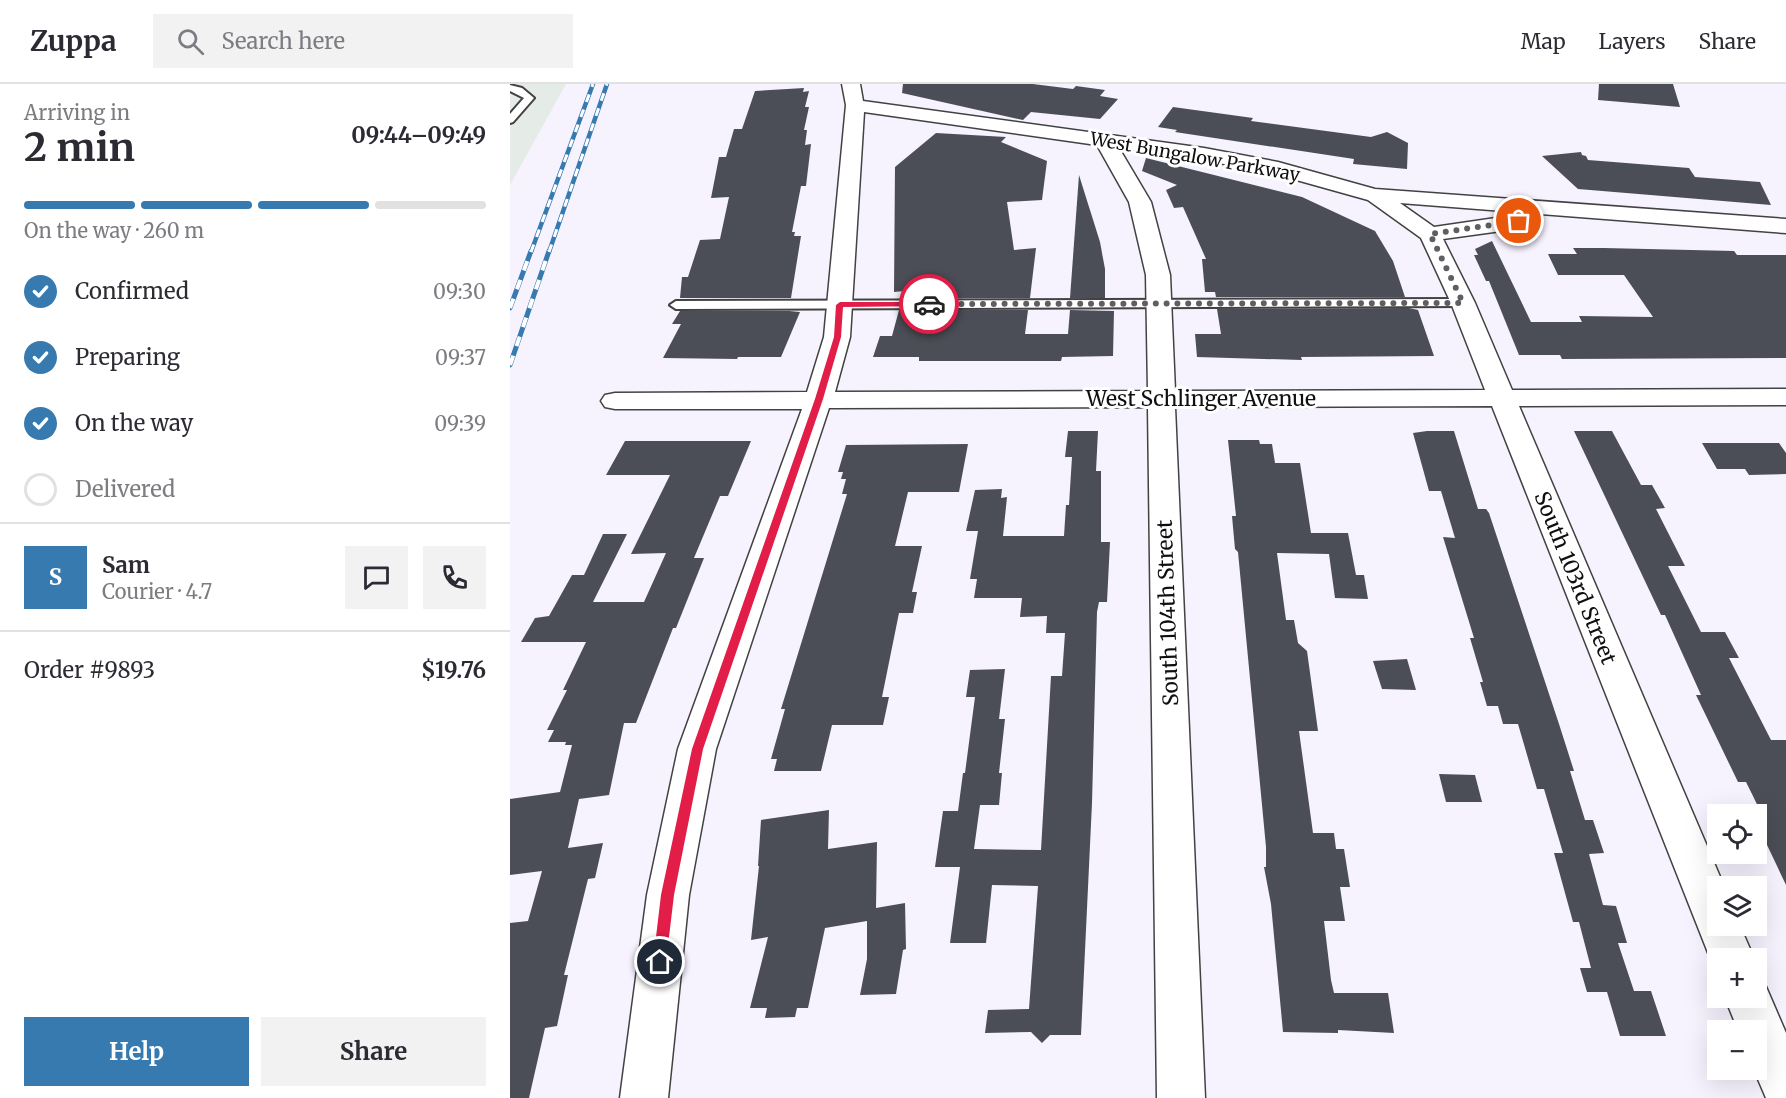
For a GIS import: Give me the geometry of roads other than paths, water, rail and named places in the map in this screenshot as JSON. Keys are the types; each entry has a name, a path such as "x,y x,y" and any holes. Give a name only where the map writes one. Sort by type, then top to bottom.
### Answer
{"street":[{"name":"West Bungalow Parkway","path":"853,95 1104,140 1278,168 1374,195 1597,214 1786,226"},
{"path":"644,1098 668,895 697,749 819,399 837,337 853,95"},
{"name":"South 104th Street","path":"1104,140 1130,181 1140,202 1158,275 1181,1098"},
{"name":"South 103rd Street","path":"1374,195 1430,234 1463,303 1707,897"},
{"path":"1430,234 1543,218 1597,214"},
{"name":"West Schlinger Avenue","path":"615,401 1501,400 1786,397"},
{"path":"1752,1008 1786,1089"}],"lane":[{"path":"510,88 519,90 529,98 510,120"},
{"path":"676,305 1463,303"}],"railway":[{"path":"531,252 593,84"},
{"path":"549,252 607,84"},
{"path":"510,308 531,251"},
{"path":"510,365 549,251"}]}
